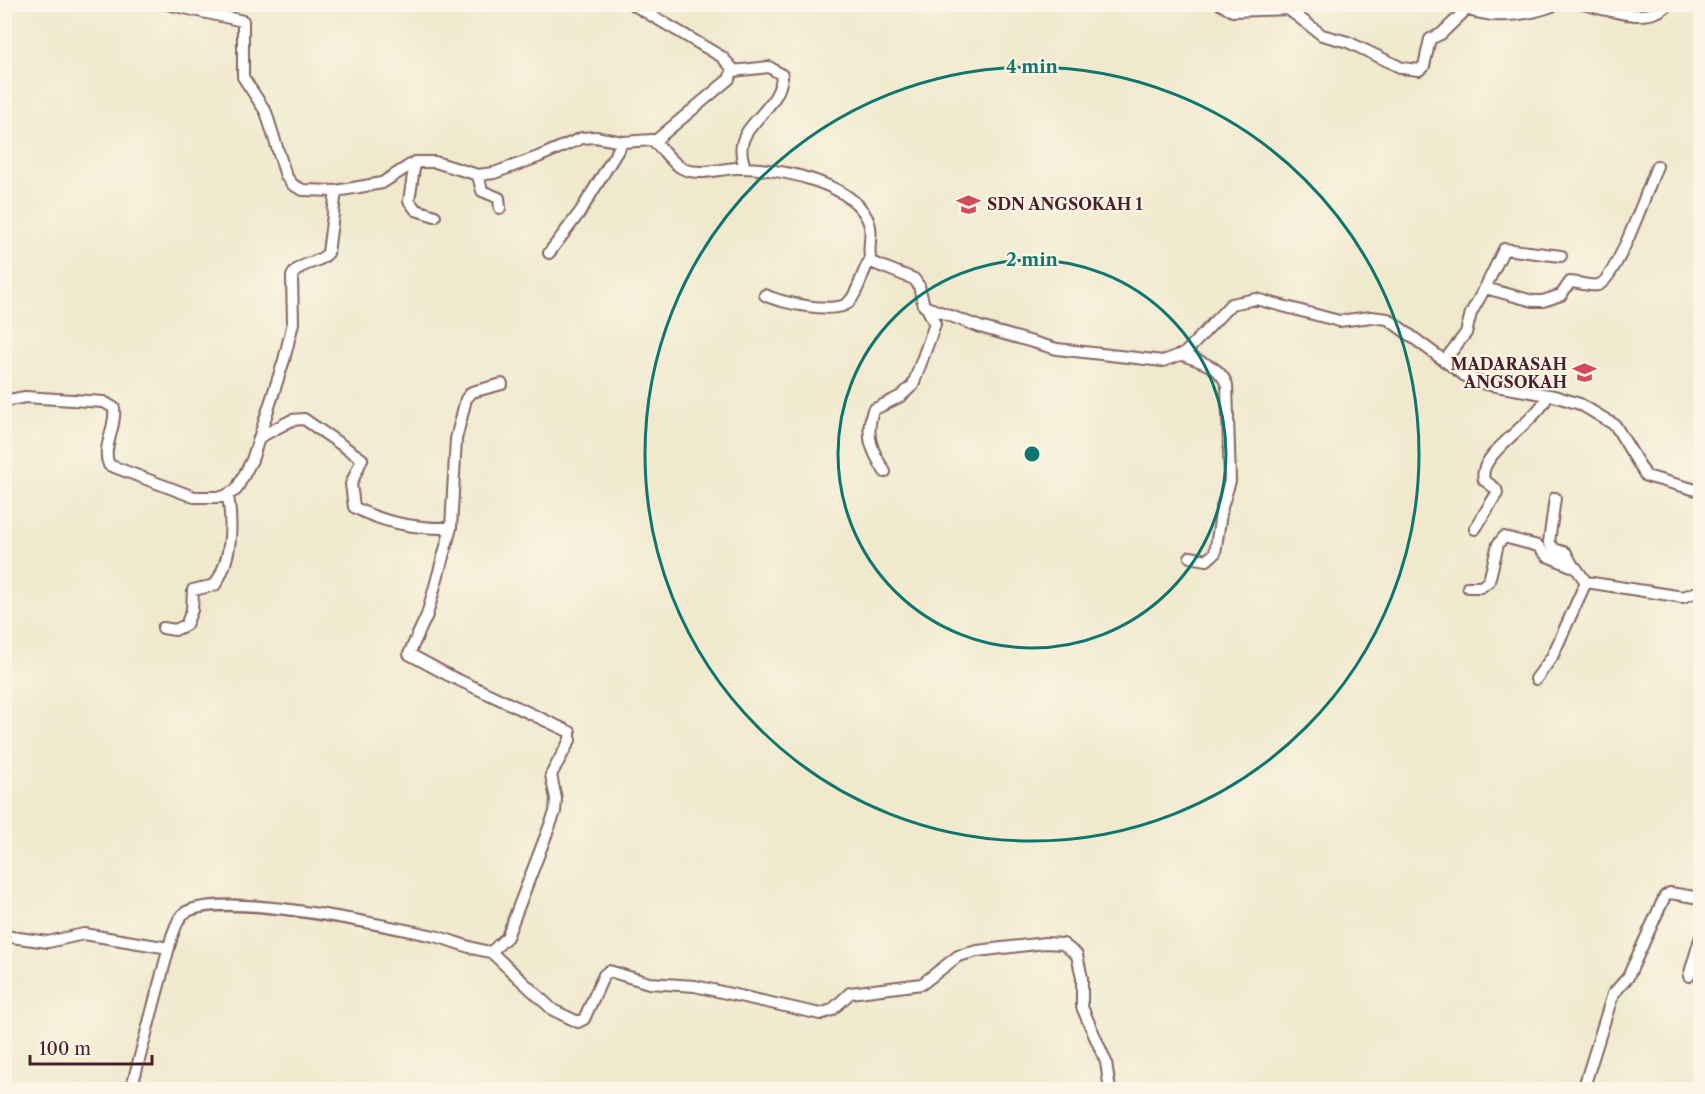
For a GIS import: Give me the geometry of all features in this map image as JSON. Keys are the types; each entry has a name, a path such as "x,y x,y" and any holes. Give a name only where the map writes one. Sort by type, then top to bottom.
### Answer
{"street":[{"path":"167,4 243,21 243,77 266,112 286,176 293,185 303,190 336,191 388,181 415,162 435,162 478,175 538,157 582,138 595,137 623,142 655,141 719,88 733,71 769,67 782,75 777,93 742,141 745,168"},
{"path":"632,4 722,57 733,71"},
{"path":"1220,4 1233,11 1288,9 1312,30 1322,35 1348,42 1402,68 1419,70 1424,66 1430,39 1442,34 1466,10"},
{"path":"1455,4 1466,10 1515,16 1557,4"},
{"path":"1582,4 1645,14 1660,11 1668,4"},
{"path":"655,141 685,170 705,172 745,168 817,180 838,189 858,202 871,227 870,260 854,297 843,307 833,309 775,300 765,295"},
{"path":"549,253 580,212 623,142"},
{"path":"415,162 409,201 416,210 435,216"},
{"path":"1485,288 1533,301 1558,296 1570,282 1599,285 1617,264 1657,166"},
{"path":"478,175 482,191 499,198 500,208"},
{"path":"4,401 25,397 104,402 114,408 116,417 107,453 109,465 186,495 203,498 228,496 236,489 245,475 260,437 293,323 292,276 303,265 318,261 328,253 336,191"},
{"path":"1444,361 1466,333 1471,313 1504,249 1561,256"},
{"path":"870,260 914,279 919,286 922,303 935,324 917,379 901,396 873,410 870,420 870,446 885,472"},
{"path":"927,308 980,327 1057,349 1149,360 1170,360 1183,355 1222,311 1231,304 1252,298 1339,321 1371,317 1388,319 1460,374 1485,384 1548,395 1580,404 1611,422 1646,476 1701,491"},
{"path":"1183,355 1214,368 1225,378 1231,460 1230,481 1222,507 1215,553 1207,560 1190,557"},
{"path":"491,952 507,938 555,812 556,799 551,775 571,736 566,728 450,676 409,654 427,615 451,528 456,440 466,399 472,392 502,384"},
{"path":"1475,529 1497,493 1496,489 1484,480 1484,469 1509,437 1541,410 1548,395"},
{"path":"260,437 292,420 304,418 362,459 363,463 351,484 354,507 374,516 410,525 432,529 451,528"},
{"path":"163,628 183,628 192,610 193,590 215,585 226,566 230,525 228,496"},
{"path":"1555,498 1549,542 1554,549 1566,553 1586,582 1683,597 1701,591"},
{"path":"1468,587 1481,586 1488,581 1498,544 1504,537 1538,546 1547,556 1573,566"},
{"path":"1536,679 1552,657 1586,582"},
{"path":"1583,1089 1613,994 1628,977 1665,896 1670,893 1701,898"},
{"path":"131,1089 169,948 182,915 196,908 216,906 308,911 436,936 491,952 553,1010 578,1022 584,1019 604,975 609,971 650,983 695,986 820,1014 832,1010 850,993 925,983 962,955 1006,946 1063,944 1077,955 1082,978 1082,1007 1106,1062 1110,1089"},
{"path":"4,936 48,942 84,934 169,948"},
{"path":"1689,976 1701,939"}],"place":[{"name":"SDN ANGSOKAH 1","path":"969,204"},
{"name":"MADARASAH ANGSOKAH","path":"1585,373"}]}
